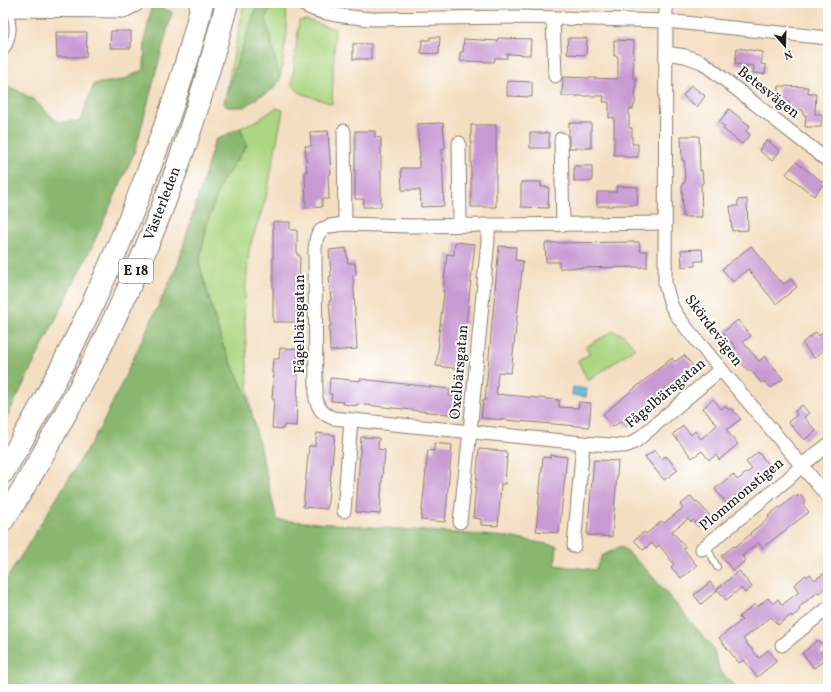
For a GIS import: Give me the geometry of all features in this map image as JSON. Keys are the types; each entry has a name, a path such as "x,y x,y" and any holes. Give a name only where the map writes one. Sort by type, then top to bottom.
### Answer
{"highway":[{"name":"Västerleden","path":"3,472 47,394 68,353 102,284 134,211 168,116 202,3"},
{"name":"Västerleden","path":"3,520 34,471 93,365 126,295 183,152 227,3"}],"street":[{"path":"301,3 313,9 332,14 372,19 553,18 666,20 828,38"},
{"name":"Skördevägen","path":"666,3 665,284 671,305 680,319 828,497"},
{"path":"6,10 124,11 136,4"},
{"path":"553,18 555,76"},
{"name":"Betesvägen","path":"666,53 686,56 702,62 828,161"},
{"path":"344,131 345,224"},
{"path":"561,139 563,225"},
{"path":"460,143 460,225"},
{"name":"Fågelbärsgatan","path":"665,223 410,226 345,224 330,226 322,229 317,236 315,248 316,399 318,408 324,414 333,418 624,446 636,440 721,369"},
{"name":"Oxelbärsgatan","path":"460,522 470,432 488,240 488,225"},
{"path":"344,511 351,420"},
{"path":"574,546 583,443"},
{"name":"Plommonstigen","path":"704,547 789,478 802,465 828,446"},
{"path":"782,645 828,608"}],"lane":[{"path":"3,54 11,41 12,23 6,10"},
{"path":"704,547 717,567"}],"green space":[{"path":"244,3 258,3 226,94"},
{"path":"258,3 272,3 266,19 280,80 275,87 266,94 260,96 245,107 227,107 224,103 226,94"},
{"path":"272,3 286,3 287,33 280,80 266,19"},
{"path":"152,5 172,12 135,151 94,242 3,425 3,83 33,99 58,122 80,121 94,84 123,80 144,69 145,38"},
{"path":"306,20 335,29 332,104 300,93 292,85 299,21"},
{"path":"276,108 283,110 266,198 249,249 244,309 249,401 222,343 199,263 207,225 220,185 247,145 240,128 258,120"},
{"path":"240,128 247,145 220,185 207,225 199,263 222,343 249,401 277,520 508,537 557,546 555,565 595,570 602,556 621,546 646,569 713,648 720,671 738,689 3,689 3,585 102,425 178,264 215,140"},
{"path":"613,331 624,335 635,348 588,381 578,361 590,354 586,347"}],"water":[{"path":"573,387 587,389 586,397 572,395"}],"building":[{"path":"111,31 131,31 131,48 110,48"},
{"path":"56,32 87,32 86,57 57,57"},
{"path":"430,37 440,37 439,54 421,53 422,40 430,40"},
{"path":"498,38 531,39 530,55 507,54 507,58 495,58 494,62 460,61 460,52 463,52 464,39 498,41"},
{"path":"568,38 587,38 586,55 567,54"},
{"path":"614,40 634,41 633,78 636,78 635,105 633,109 629,109 629,128 632,128 632,144 638,144 638,157 614,155 614,117 609,118 609,102 603,102 604,96 562,96 563,77 618,79 618,56 614,56"},
{"path":"353,44 371,44 371,59 353,59"},
{"path":"737,48 763,52 761,64 766,65 765,74 753,73 754,66 735,64"},
{"path":"507,81 532,82 532,97 507,96"},
{"path":"691,85 705,96 697,107 683,96"},
{"path":"779,86 808,87 808,94 816,94 815,114 822,114 821,127 805,127 806,115 803,115 803,110 789,109 790,102 778,101"},
{"path":"729,109 750,126 746,131 750,135 742,144 723,129 725,127 719,122"},
{"path":"443,123 445,148 442,149 444,206 421,207 420,190 402,190 401,168 419,168 420,157 417,124"},
{"path":"569,123 591,123 591,148 569,148"},
{"path":"471,125 496,125 496,207 471,207"},
{"path":"328,131 331,174 328,174 329,199 322,199 322,207 306,208 305,171 307,171 305,146 311,146 310,132"},
{"path":"355,131 375,131 375,137 381,138 381,207 363,207 364,199 355,199"},
{"path":"530,133 549,133 549,148 530,148"},
{"path":"681,136 699,136 700,171 702,170 703,183 701,184 702,217 683,217 682,183 685,183"},
{"path":"767,140 780,151 772,161 759,150"},
{"path":"796,162 824,183 814,196 786,174"},
{"path":"574,166 592,166 592,181 574,181"},
{"path":"521,182 541,182 541,187 549,187 548,208 521,207"},
{"path":"617,186 638,187 637,205 597,206 597,192 616,192"},
{"path":"747,199 748,230 732,231 730,206 738,206 738,200"},
{"path":"273,222 290,222 290,230 297,230 297,255 300,255 298,322 273,322"},
{"path":"455,242 475,244 461,369 436,366 447,254 454,255"},
{"path":"639,242 640,251 647,251 647,267 559,268 559,262 546,262 545,243"},
{"path":"499,246 516,247 515,260 523,261 511,373 498,372 496,394 559,400 559,407 578,408 579,402 591,403 589,427 481,418 483,400 485,401"},
{"path":"751,246 779,281 780,280 784,284 791,279 797,287 776,304 748,269 733,282 722,269"},
{"path":"346,248 348,263 355,263 356,275 353,275 357,349 330,351 329,326 331,326 329,301 331,301 329,277 331,276 329,250"},
{"path":"702,249 703,261 695,261 695,266 682,267 681,250"},
{"path":"738,320 751,336 743,342 759,361 765,356 783,379 771,388 764,381 761,383 751,370 749,372 732,352 736,348 723,332"},
{"path":"816,332 819,336 823,332 828,337 828,347 814,358 802,343"},
{"path":"280,348 298,349 296,375 298,375 296,426 284,425 283,429 272,428 274,399 272,399 274,373 272,373 273,359 279,359"},
{"path":"684,355 696,369 626,427 621,421 613,427 603,414 672,358 675,362"},
{"path":"330,378 360,381 360,379 450,389 449,396 459,397 457,415 357,404 357,406 343,404 344,402 331,401 332,394 329,394"},
{"path":"713,399 721,409 725,406 729,410 731,408 741,419 726,430 738,444 719,460 716,455 709,460 702,451 692,458 673,434 683,426 691,435 695,431 701,439 717,425 703,408"},
{"path":"802,405 809,413 804,417 816,431 804,440 788,422 797,415 795,411"},
{"path":"317,433 335,435 327,509 303,507 309,446 315,446"},
{"path":"361,437 379,438 378,449 385,450 380,514 356,512"},
{"path":"434,443 452,445 445,522 421,520 428,450 434,451"},
{"path":"479,449 506,451 507,454 505,484 501,484 498,526 481,525 481,519 473,518"},
{"path":"655,450 662,459 666,456 678,470 664,480 645,457"},
{"path":"758,452 771,468 745,491 744,489 726,503 715,489 733,474 737,480 752,469 746,462"},
{"path":"550,455 567,457 559,533 536,531 543,457 550,458"},
{"path":"594,460 618,461 612,537 587,535"},
{"path":"800,494 806,502 803,505 809,512 762,548 758,543 742,556 746,560 733,571 721,556 751,534 750,533 769,518 768,516 779,507 780,508 795,495 797,497"},
{"path":"691,496 711,517 698,527 693,520 691,522 688,519 672,531 685,547 683,548 697,566 681,578 671,567 674,564 659,545 656,548 652,543 643,550 634,540 644,532 646,534 662,521 664,523 683,508 680,505"},
{"path":"828,570 828,585 798,608 800,610 792,617 791,615 778,625 771,617 743,639 759,658 768,650 777,661 757,677 744,660 739,663 719,638 742,620 739,617 755,604 757,607 768,598 773,604 778,599 782,605 799,592 794,585 806,575 807,577 810,574 815,580"},
{"path":"739,571 752,587 745,593 741,588 726,600 717,589"},
{"path":"710,582 717,591 701,604 694,595"},
{"path":"818,640 825,648 820,652 826,659 814,668 802,653"}]}
